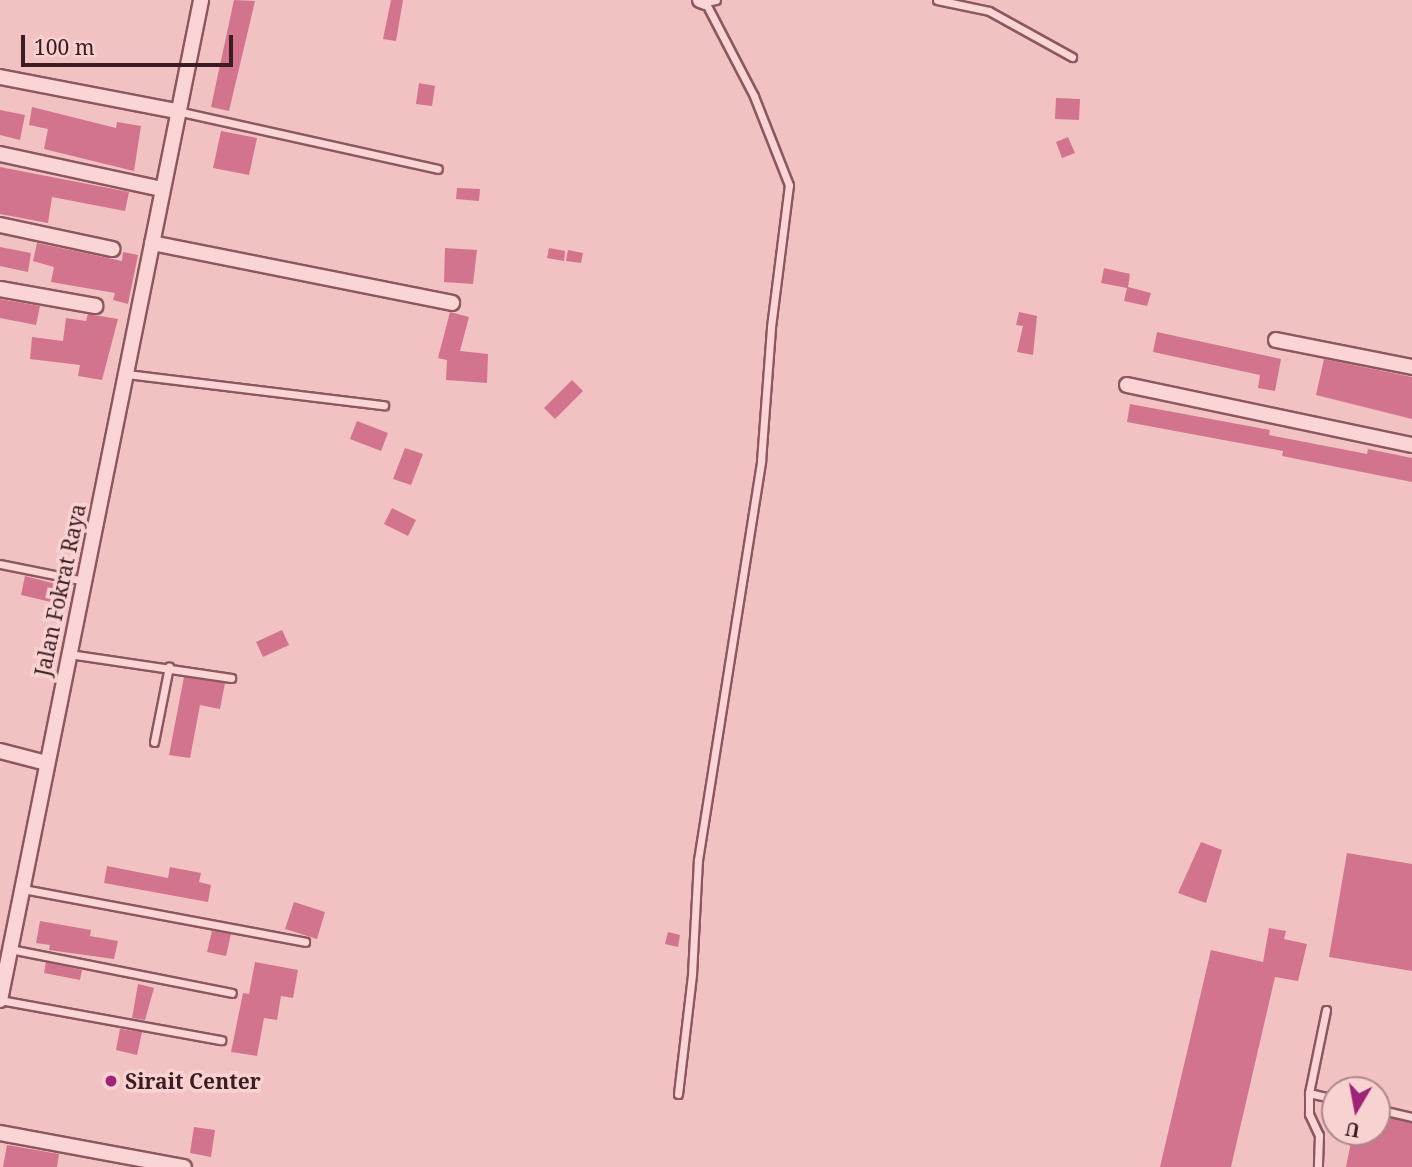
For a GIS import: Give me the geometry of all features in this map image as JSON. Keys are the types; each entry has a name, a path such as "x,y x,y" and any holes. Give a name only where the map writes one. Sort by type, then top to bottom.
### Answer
{"street":[{"name":"Jalan Fokrat Raya","path":"0,1000 201,0"},
{"path":"0,77 177,111"},
{"path":"0,154 162,189"},
{"path":"0,225 112,249"},
{"path":"152,243 452,303"},
{"path":"0,289 95,306"},
{"path":"1276,340 1412,367"},
{"path":"1127,385 1412,444"},
{"path":"0,751 46,762"},
{"path":"0,1133 184,1167"}],"lane":[{"path":"937,0 989,11 1072,57"},
{"path":"678,1094 692,974 698,860 761,461 771,327 789,185 754,96 707,1"},
{"path":"177,111 438,169"},
{"path":"125,374 384,405"},
{"path":"0,564 84,581"},
{"path":"68,653 169,666 231,678"},
{"path":"154,742 169,666"},
{"path":"22,888 305,942"},
{"path":"10,949 232,993"},
{"path":"0,1000 221,1040"},
{"path":"1318,1167 1319,1135 1309,1114 1309,1093 1326,1010"},
{"path":"1309,1093 1321,1096"},
{"path":"1391,1112 1412,1117"}],"building":[{"path":"234,0 255,1 229,111 211,107"},
{"path":"391,0 403,0 396,41 383,39"},
{"path":"419,83 435,86 432,106 416,104"},
{"path":"1056,98 1080,99 1079,120 1055,119"},
{"path":"32,107 116,128 117,122 141,126 134,171 44,149 48,129 29,125"},
{"path":"0,110 25,115 20,140 0,135"},
{"path":"221,131 257,138 249,175 213,168"},
{"path":"1068,137 1075,153 1062,158 1056,142"},
{"path":"0,167 129,192 125,211 52,197 48,223 0,214"},
{"path":"457,188 480,189 479,201 456,199"},
{"path":"37,243 122,261 123,252 138,255 128,304 113,300 115,293 51,282 54,267 33,261"},
{"path":"0,247 31,253 28,272 0,266"},
{"path":"445,248 477,250 473,284 444,282"},
{"path":"549,248 565,251 564,261 547,258"},
{"path":"568,250 583,253 581,263 566,261"},
{"path":"1104,268 1130,274 1128,287 1151,293 1147,306 1124,301 1127,288 1101,283"},
{"path":"0,299 40,306 36,325 0,318"},
{"path":"450,312 469,317 460,351 488,354 487,383 446,380 447,360 438,358"},
{"path":"1019,312 1037,316 1033,355 1017,352 1023,326 1016,325"},
{"path":"88,314 118,319 102,380 78,376 80,365 30,359 32,337 63,341 66,318 86,321"},
{"path":"1157,332 1281,359 1275,391 1258,388 1260,375 1153,352"},
{"path":"1324,359 1412,377 1412,419 1316,395"},
{"path":"572,380 583,391 555,419 544,408"},
{"path":"1130,404 1270,430 1269,435 1367,454 1368,449 1412,458 1412,482 1282,456 1283,451 1127,422"},
{"path":"357,421 388,433 381,451 350,439"},
{"path":"405,448 423,454 411,485 393,479"},
{"path":"392,508 416,520 408,536 384,524"},
{"path":"25,576 56,584 51,602 21,595"},
{"path":"282,630 289,645 263,657 256,642"},
{"path":"184,677 225,683 220,709 200,705 190,758 169,755"},
{"path":"1201,842 1222,850 1206,903 1178,893"},
{"path":"1347,853 1412,864 1412,971 1329,957"},
{"path":"107,866 168,878 170,867 201,873 199,882 211,885 208,902 104,883"},
{"path":"294,902 325,912 317,939 285,929"},
{"path":"40,921 91,930 90,936 118,941 114,959 49,950 50,945 36,943"},
{"path":"1269,928 1286,931 1284,939 1307,944 1298,981 1275,977 1231,1167 1160,1167 1211,950 1263,962"},
{"path":"212,931 231,934 226,956 207,952"},
{"path":"668,932 680,935 678,947 665,944"},
{"path":"46,962 82,970 80,980 44,973"},
{"path":"255,962 298,970 293,998 281,996 277,1020 264,1018 257,1056 231,1052 243,993 249,994"},
{"path":"138,984 154,988 145,1020 132,1018"},
{"path":"120,1029 142,1032 137,1055 116,1050"},
{"path":"1391,1118 1412,1123 1412,1167 1346,1167 1350,1146 1391,1146"},
{"path":"194,1127 215,1130 211,1157 190,1153"},
{"path":"7,1145 59,1154 57,1167 3,1167"}],"place":[{"name":"Sirait Center","path":"111,1081"}]}
